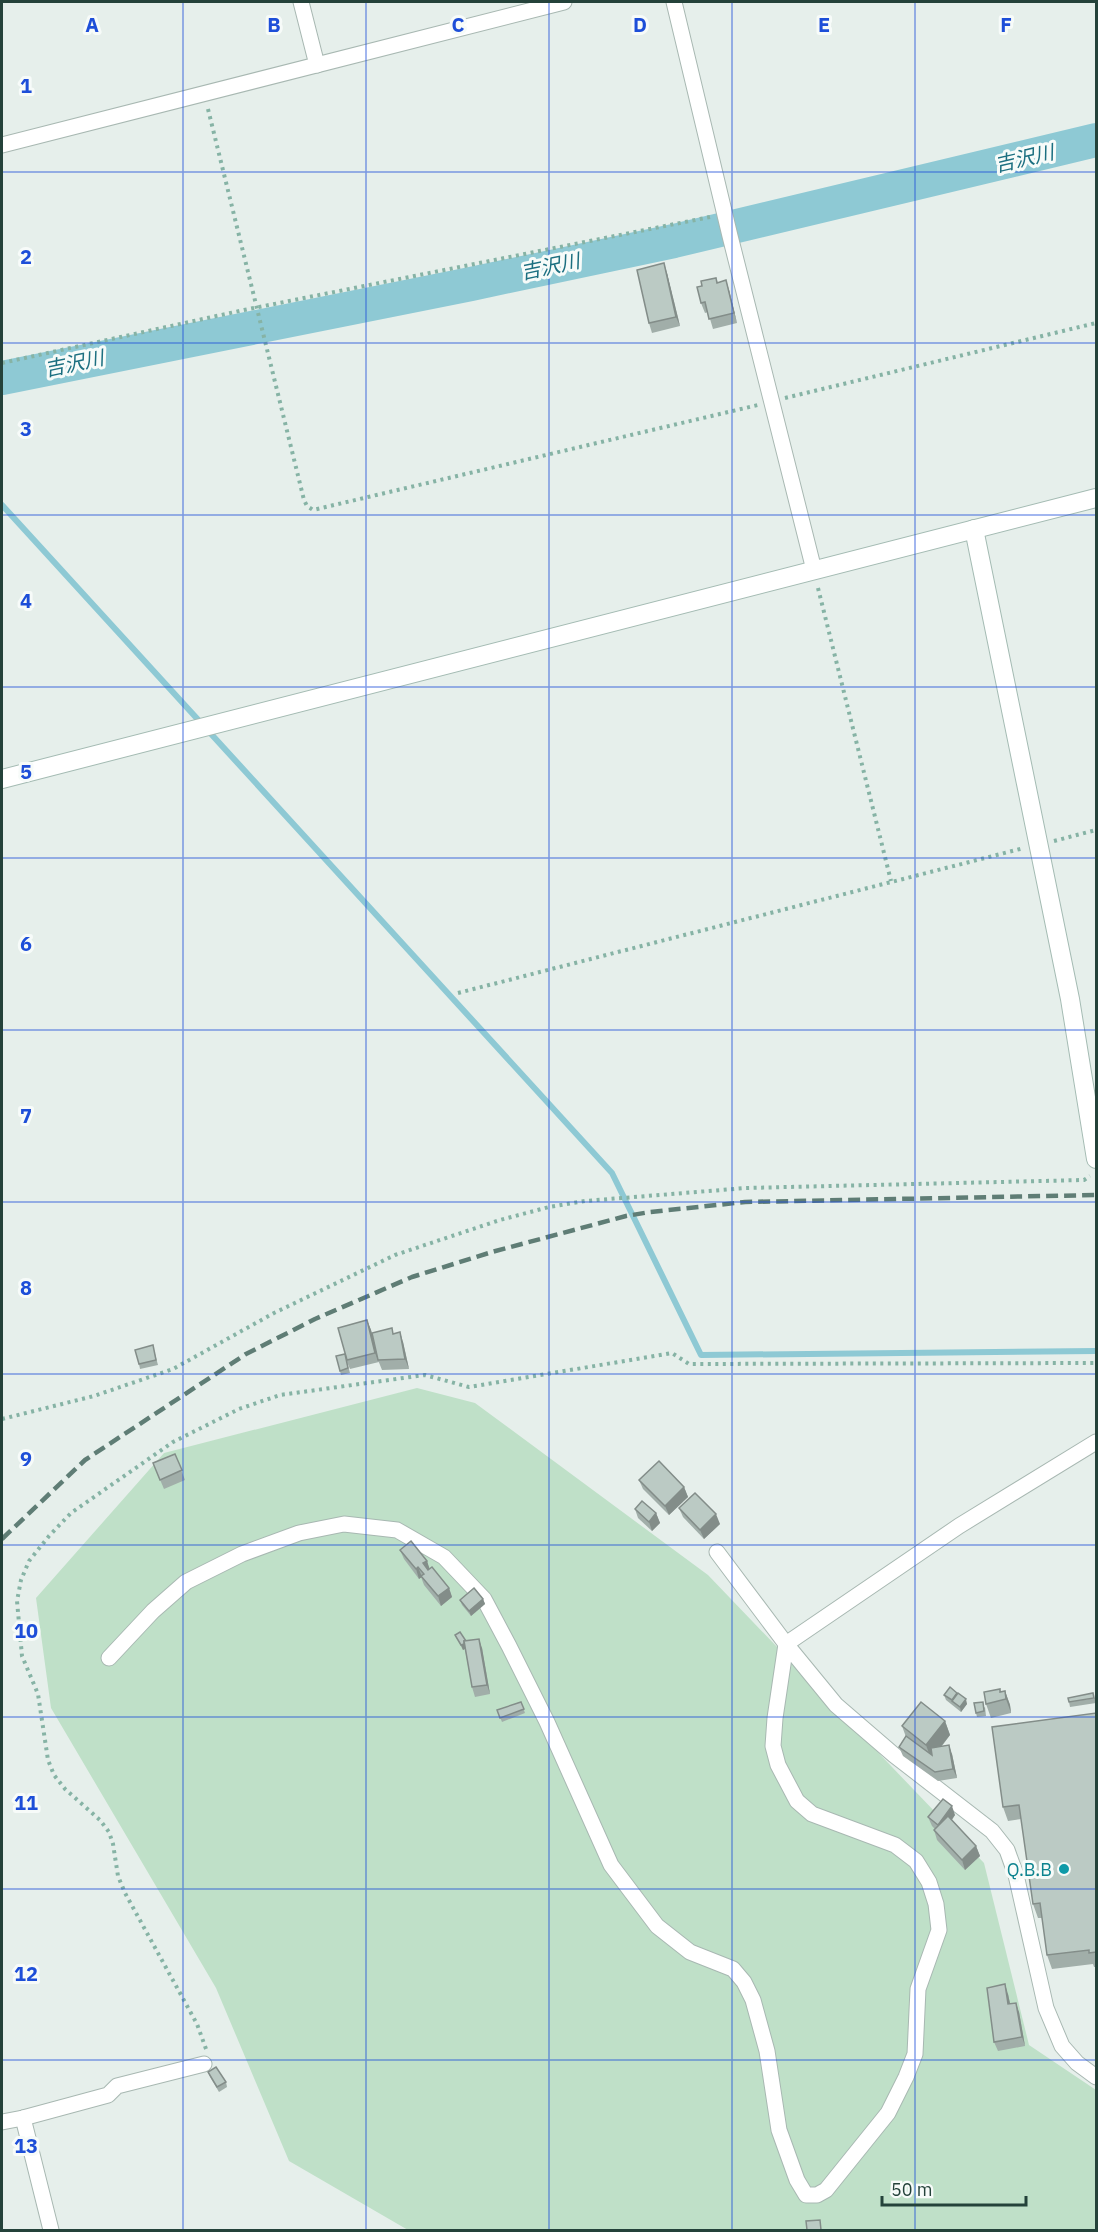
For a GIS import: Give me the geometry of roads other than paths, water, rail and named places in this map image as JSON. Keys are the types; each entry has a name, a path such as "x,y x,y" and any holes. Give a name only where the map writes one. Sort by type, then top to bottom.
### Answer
{"street":[{"path":"301,2 317,65"},
{"path":"2,145 564,2"},
{"path":"674,2 814,570"},
{"path":"2,779 1096,498"},
{"path":"974,529 1070,999 1096,1159"},
{"path":"108,1658 153,1611 186,1582 242,1554 299,1533 344,1524 397,1530 444,1557 484,1599 547,1722 611,1865 657,1926 690,1952 733,1969 744,1982 753,2000 767,2051 778,2130 797,2180 806,2195 818,2195 826,2190 888,2113 906,2077 915,2054 918,1989 939,1930 936,1904 929,1882 916,1861 895,1845 812,1814 797,1801 778,1765 773,1746 786,1644 959,1526 1096,1442"},
{"path":"717,1552 786,1644 836,1704 894,1755 992,1831 1007,1850 1016,1875 1046,2008 1062,2046 1077,2063 1096,2077"},
{"path":"2,2122 108,2095 117,2086 204,2064"},
{"path":"23,2118 51,2230"}],"waterway":[{"name":"吉沢川","path":"2,378 674,241 1096,140"},
{"path":"2,505 612,1173 701,1355 1096,1351"}],"railway":[{"path":"2,1539 85,1460 246,1354 315,1319 412,1277 492,1252 626,1216 650,1212 745,1202 1096,1195"}],"place":[{"name":"Q.B.B","path":"1064,1869"}]}
